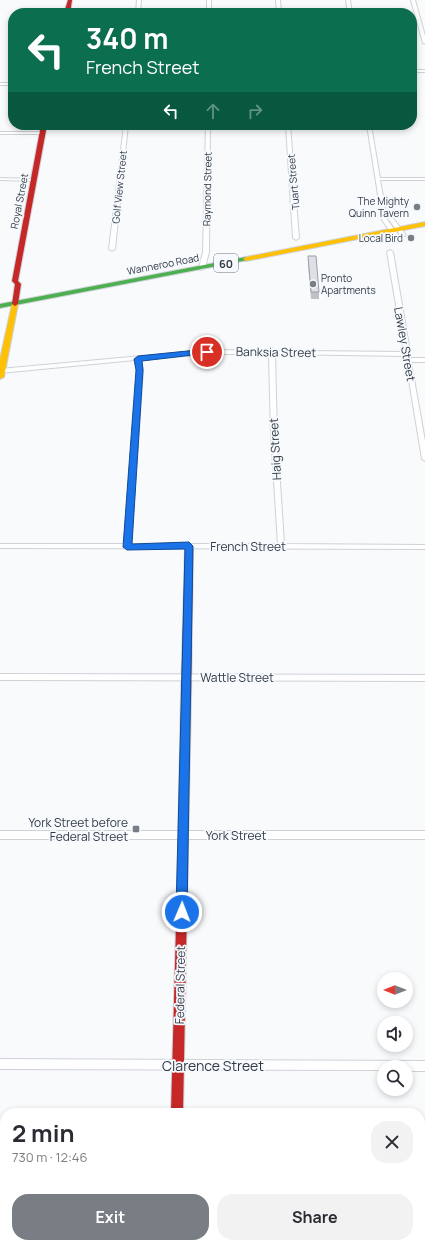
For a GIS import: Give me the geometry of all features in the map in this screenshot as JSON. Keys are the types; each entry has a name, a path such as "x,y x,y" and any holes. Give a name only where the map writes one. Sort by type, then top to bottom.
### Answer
{"main road":[{"name":"Royal Street","path":"0,338 10,285 15,281 44,130"},
{"name":"Wanneroo Road","path":"6,309 220,269 397,233 412,226 425,224"},
{"name":"Wanneroo Road","path":"6,309 223,264 397,233 425,231"},
{"name":"Royal Street","path":"1,371 6,309"},
{"name":"Federal Street","path":"177,1108 189,546"}],"street":[{"path":"417,14 425,43"},
{"path":"0,133 33,130"},
{"name":"Golf View Street","path":"112,249 125,130"},
{"name":"Raymond Street","path":"202,268 206,252 208,130"},
{"name":"Tuart Street","path":"288,130 296,238"},
{"path":"370,130 384,220 397,233"},
{"path":"0,179 34,180"},
{"path":"377,179 425,179"},
{"path":"206,252 211,260 223,264"},
{"name":"Lawley Street","path":"390,252 425,459"},
{"name":"Banksia Street","path":"1,371 207,352 272,352 408,357 425,360"},
{"name":"Haig Street","path":"272,352 274,435 281,546"},
{"path":"127,547 140,370 138,359"},
{"name":"French Street","path":"0,546 425,547"},
{"name":"Wattle Street","path":"0,676 425,678"},
{"name":"York Street","path":"0,835 425,835"},
{"name":"Clarence Street","path":"0,1064 425,1066"}],"building":[{"name":"Pronto Apartments","path":"308,256 316,256 319,292 311,292"}],"traffic: fast":[{"path":"0,306 246,259"}],"traffic: slow":[{"path":"246,259 425,224"},
{"path":"0,377 15,304"},
{"path":"183,852 186,698"}],"traffic: jam":[{"path":"68,8 70,0"},
{"path":"15,304 18,284 15,281 43,130"},
{"path":"186,698 189,546"},
{"path":"177,1108 183,852"}],"place":[{"name":"The Mighty Quinn Tavern","path":"417,207"},
{"name":"Local Bird","path":"411,238"},
{"name":"Pronto Apartments","path":"313,284"},
{"name":"York Street before Federal Street","path":"136,829"}],"route":[{"path":"182,912 189,546 127,547 140,370 138,359 207,352"}]}
